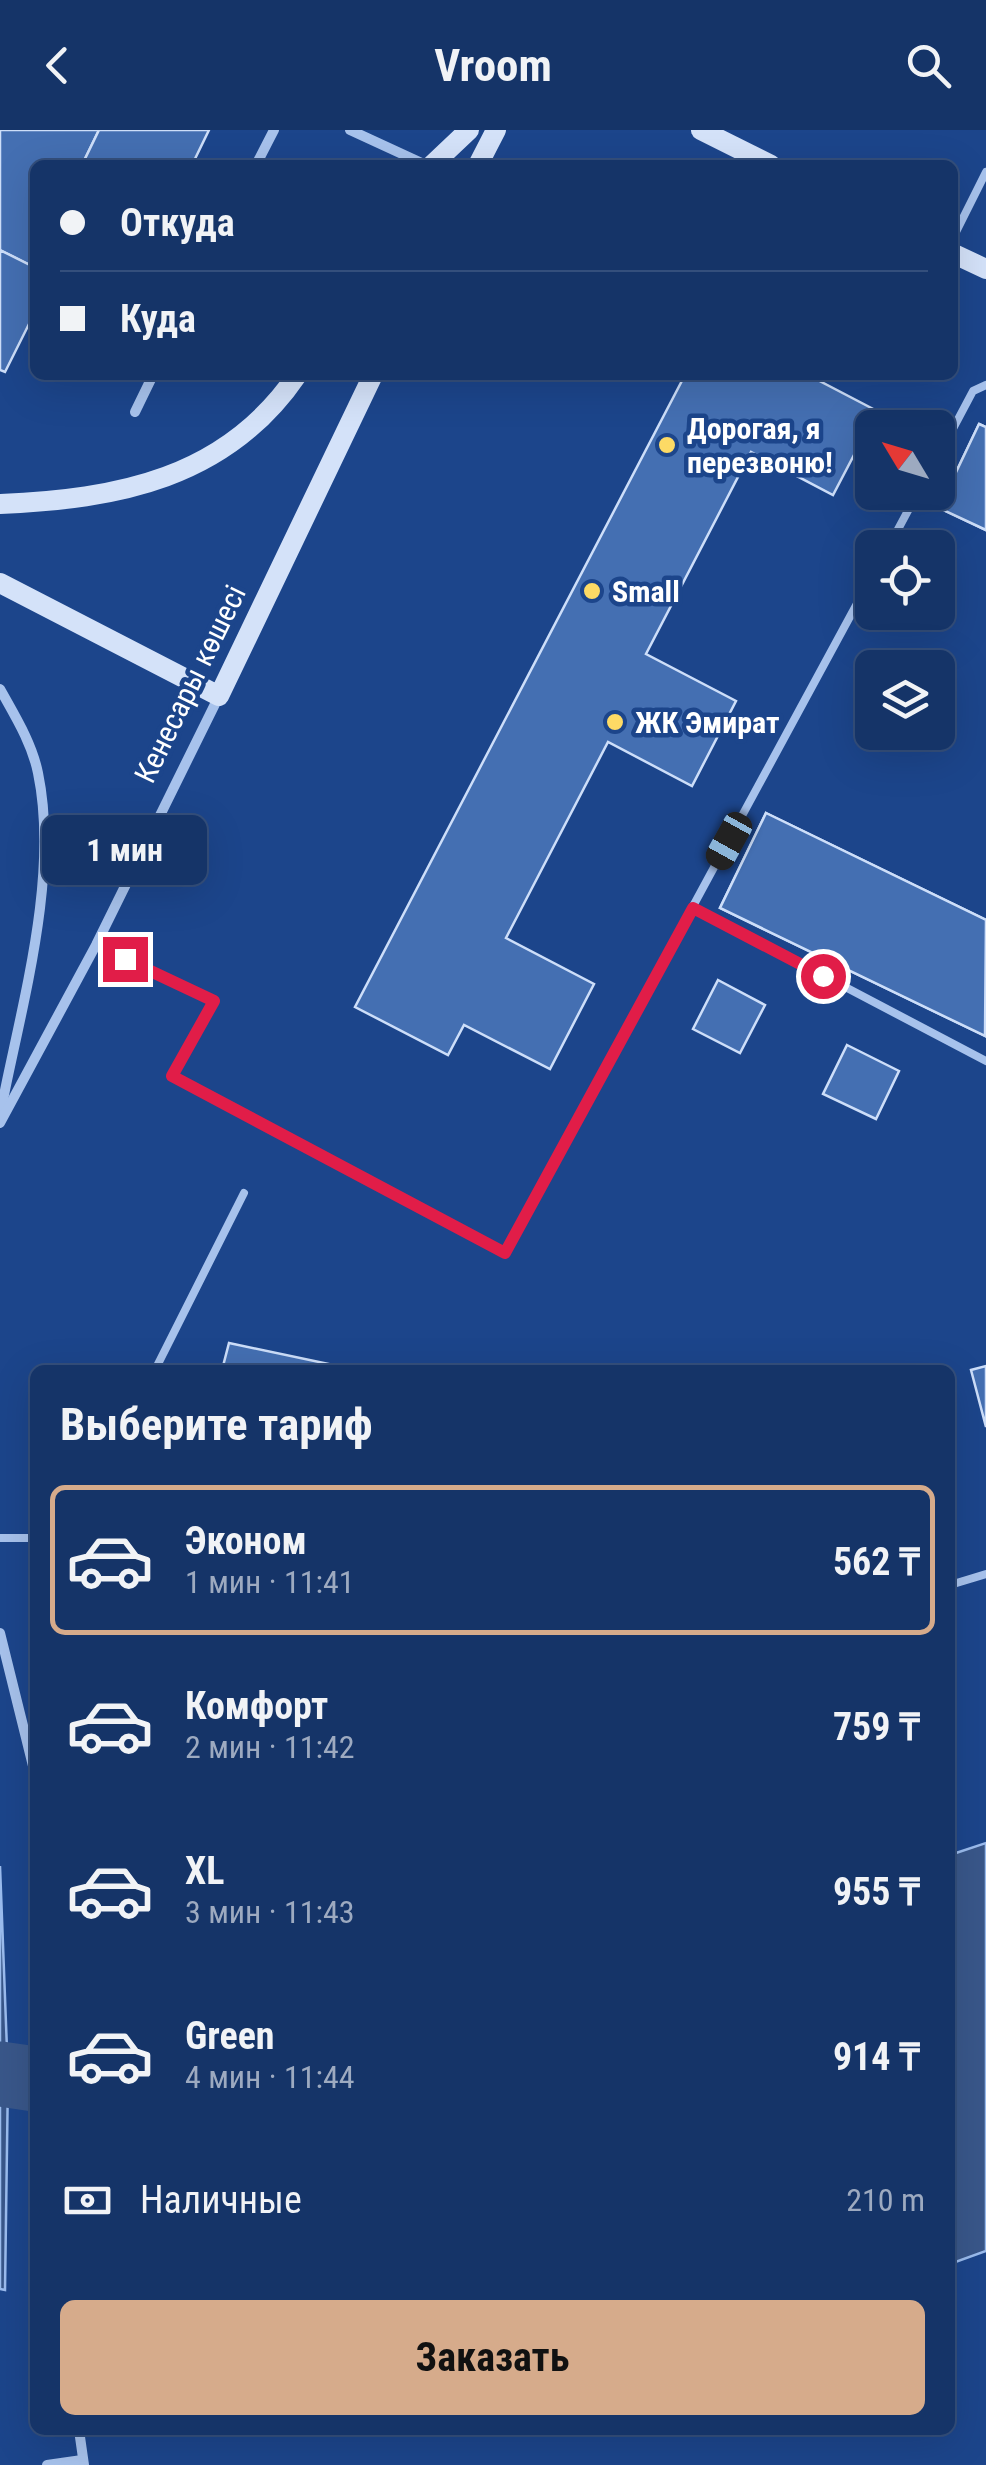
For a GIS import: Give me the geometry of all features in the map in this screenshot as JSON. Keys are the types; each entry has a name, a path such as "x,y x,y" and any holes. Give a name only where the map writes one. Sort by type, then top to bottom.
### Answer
{"street":[{"path":"259,160 274,130"},
{"path":"350,130 418,160"},
{"path":"435,160 468,130"},
{"path":"481,160 496,130"},
{"path":"701,130 762,160"},
{"path":"958,256 986,269"},
{"path":"135,412 151,380"},
{"path":"0,504 77,500 156,484 226,445 294,380"},
{"name":"Кенесары көшесі","path":"0,1123 96,945 371,380"},
{"path":"0,583 219,696"},
{"path":"0,689 34,757 46,836 36,922 0,1116"},
{"path":"0,1633 30,1754"},
{"path":"48,2465 83,2463 80,2435"}],"lane":[{"path":"958,228 986,172"},
{"path":"955,424 973,390 986,385"},
{"path":"973,390 986,397"},
{"path":"96,945 214,1001 172,1076 505,1253 855,608"},
{"path":"693,908 986,1061"},
{"path":"158,1365 244,1193"},
{"path":"0,1538 30,1538"},
{"path":"955,1583 986,1574"}],"water":[{"path":"986,1843 986,2251 955,2262 955,1853"},
{"path":"0,1866 8,2076 5,2290 0,2289"}],"building":[{"path":"0,130 99,130 84,160 30,160 30,265 0,250"},
{"path":"99,130 209,130 194,160 84,160"},
{"path":"0,250 30,265 30,322 5,372 0,370"},
{"name":"ЖК Эмират","path":"682,380 818,380 875,410 855,410 855,453 833,495 751,452 646,654 736,701 692,786 608,742 506,938 594,984 550,1069 464,1025 448,1055 355,1007"},
{"path":"979,424 986,427 986,530 943,510 955,510 955,474"},
{"path":"979,424 986,427 986,530 943,510 955,510 955,474"},
{"path":"766,813 986,920 985,1036 720,908"},
{"path":"766,813 986,920 985,1036 720,908"},
{"path":"718,980 765,1005 740,1053 693,1029"},
{"path":"847,1045 899,1071 876,1119 823,1094"},
{"path":"229,1343 333,1365 223,1365"},
{"path":"986,1366 986,1427 971,1370"}],"waterway":[{"path":"0,2074 30,2078"}],"place":[{"name":"Дорогая, я перезвоню!","path":"667,445"},
{"name":"Small","path":"592,591"},
{"name":"ЖК Эмират","path":"615,722"}],"route":[{"path":"125,959 214,1001 172,1076 505,1253 693,908 823,976"}]}
